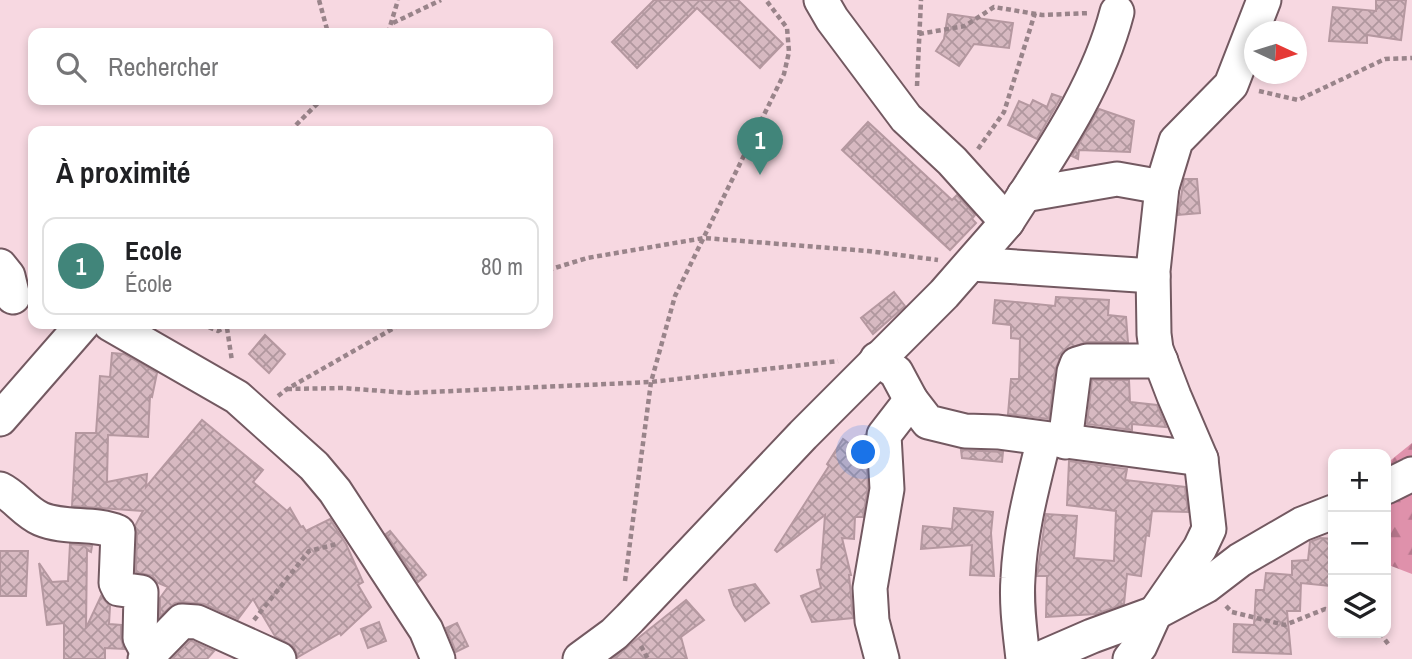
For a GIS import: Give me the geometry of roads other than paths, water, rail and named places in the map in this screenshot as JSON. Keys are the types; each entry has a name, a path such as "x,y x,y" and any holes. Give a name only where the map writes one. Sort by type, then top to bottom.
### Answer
{"street":[{"path":"821,0 906,118 1007,222"},
{"path":"1130,659 1140,646 1155,613 1200,548 1209,529 1201,459 1161,361 1154,334 1153,276 1163,187 1176,141 1231,85 1264,0"},
{"path":"580,659 614,634 630,618 761,478 972,264 1007,222 1063,133 1095,72 1116,12"},
{"path":"1024,195 1117,178 1163,187"},
{"path":"972,264 1153,276"},
{"path":"0,267 8,276 15,298"},
{"path":"0,419 79,329"},
{"path":"119,329 237,397 314,466 335,491 426,630 438,659"},
{"path":"877,359 896,372 911,400 928,422 965,431 998,432 1201,459"},
{"path":"1023,659 1018,615 1019,564 1027,511 1054,440 1077,364 1087,361 1161,361"},
{"path":"882,659 872,621 870,588 887,489 884,435 911,400"},
{"path":"1391,484 1412,474"},
{"path":"0,489 40,518 82,528 108,528 118,532 116,583 119,589 141,592 140,638 147,657 182,621 197,622 279,659"},
{"path":"1039,659 1091,636 1155,613 1206,586 1240,560 1301,524 1328,514"}],"place":[{"name":"Ecole","path":"760,175"}]}
